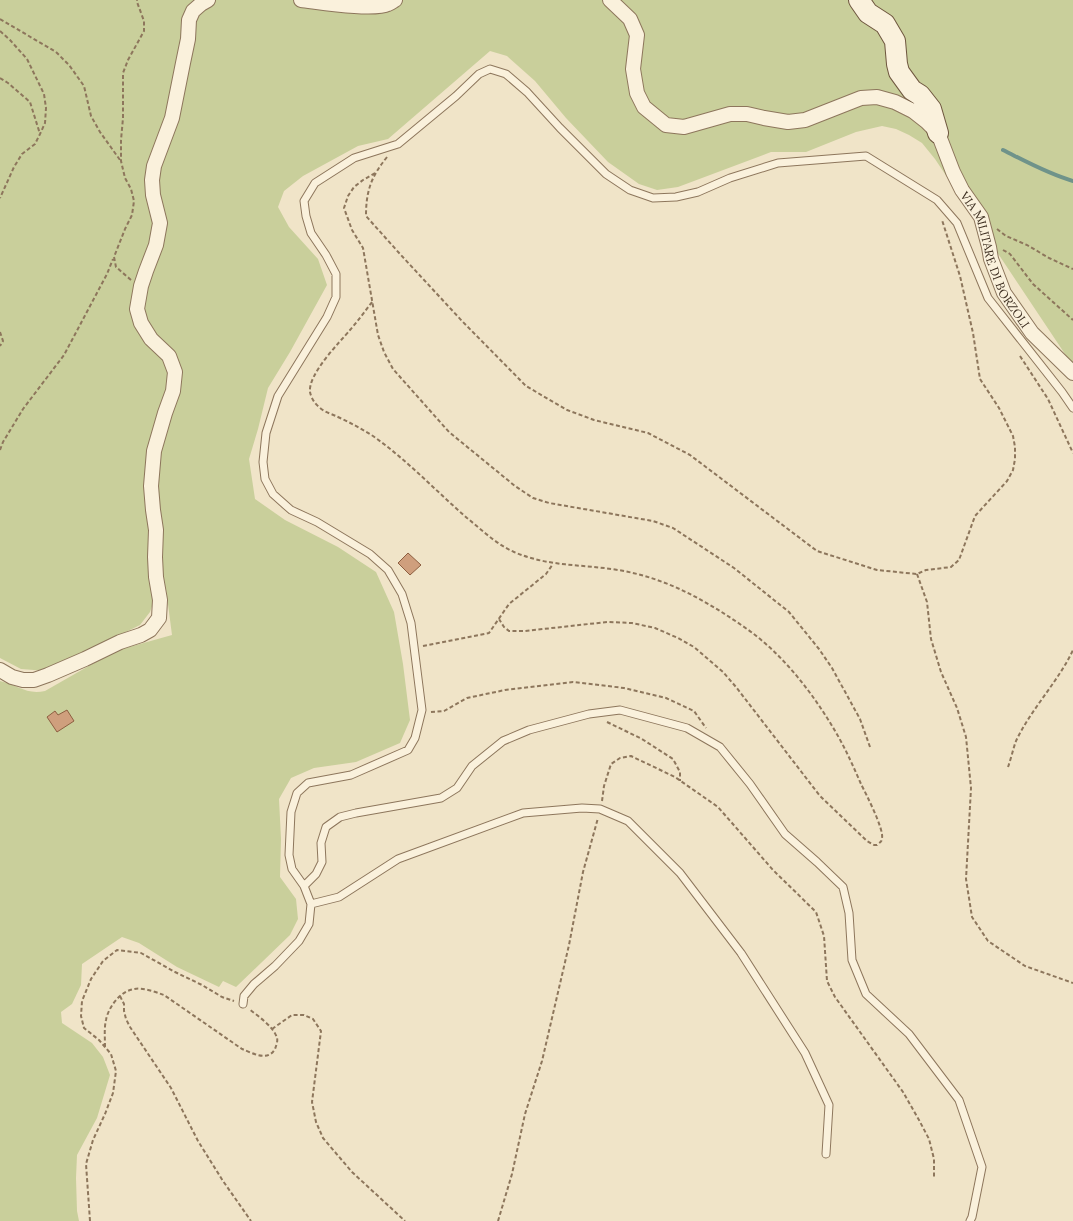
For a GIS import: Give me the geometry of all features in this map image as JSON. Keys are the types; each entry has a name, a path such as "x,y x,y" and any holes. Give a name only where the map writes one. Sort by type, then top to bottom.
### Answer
{"street":[{"path":"0,670 12,677 34,680 120,642 142,635 150,630 159,618 160,600 155,557 156,530 151,486 154,451 172,391 175,372 169,356 151,339 140,323 137,309 141,286 156,245 160,223 153,195 152,180 154,166 172,118 188,39 189,20 193,11 200,4 208,0"},
{"path":"301,0 355,6 388,5 395,0"},
{"path":"610,0 630,19 637,35 633,69 637,93 644,107 666,124 684,128 730,114 747,114 788,122 805,120 861,98 877,97 895,102 913,111 938,133"},
{"path":"859,0 868,13 885,24 895,41 899,72 912,90 920,94 931,109 938,133"},
{"name":"VIA MILITARE DI BORZOLI","path":"938,133 952,172 962,190 982,217 991,259 1004,293 1032,333 1073,373"}],"lane":[{"path":"243,1004 244,996 298,941 309,924 312,904 304,886 292,869 289,855 291,812 296,793 308,783 351,776 408,750 415,738 422,710 411,623 402,594 388,570 370,554 317,522 291,510 273,494 265,479 263,462 266,433 278,396 327,317 336,297 336,274 326,255 311,234 306,216 304,201 315,183 354,158 398,144 456,96 478,74 490,69 506,74 527,92 606,174 630,190 653,198 676,197 698,192 730,178 778,164 866,156 937,200 957,223 988,298 1073,408"},
{"path":"304,886 316,874 322,862 321,843 326,827 340,817 442,798 457,788 472,766 503,741 529,730 589,714 620,710 687,728 720,747 750,784 784,834 843,887 849,913 852,960 866,994 909,1034 959,1100 982,1167 970,1221"},
{"path":"312,904 339,897 398,859 523,813 582,808 600,809 628,821 680,873 741,953 806,1052 829,1105 826,1154"}],"path":[{"path":"0,450 23,409 64,355 107,274 132,215 134,201 121,161 121,140 123,73 144,31 144,21 137,0"},
{"path":"0,19 56,52 69,65 84,86 91,116 121,161"},
{"path":"0,31 27,59 44,94 46,108 45,123 40,134 34,144 22,154 0,198"},
{"path":"0,78 30,102 40,134"},
{"path":"398,144 375,174 366,201 366,216 450,308 526,386 567,410 594,420 648,433 690,456 817,551 877,570 917,574 926,570 951,567 959,560 975,516 1007,481 1013,470 1015,447 1012,436 999,408 980,379 974,333 960,276 943,224 944,208"},
{"path":"375,174 354,187 348,196 344,208 352,230 362,248 378,335 384,352 393,368 426,407 449,432 515,486 533,498 549,503 654,521 674,528 734,568 789,612 819,649 832,668 860,720 870,747"},
{"path":"982,217 1006,236 1073,269"},
{"path":"989,247 998,246 1010,254 1034,284 1073,320"},
{"path":"114,257 116,267 130,280 141,286"},
{"path":"372,302 325,358 312,380 310,390 314,401 320,408 361,428 390,448 496,542 514,552 553,564 619,570 645,576 679,588 741,625 768,646 790,667 814,698 839,737 877,820 883,836 880,843 874,845 867,841 820,796 736,687 723,672 694,647 654,628 632,623 607,622 510,631 504,628 500,619"},
{"path":"0,332 3,341 0,346"},
{"path":"1016,335 1014,340 1017,350 1048,399 1073,452"},
{"path":"413,644 422,646 489,633 509,604 546,574 553,564"},
{"path":"917,574 927,602 931,639 941,672 957,708 966,737 971,788 966,879 972,917 988,941 1025,966 1073,983"},
{"path":"1008,767 1016,742 1025,725 1067,663 1073,650"},
{"path":"422,710 444,711 467,698 505,690 573,682 624,688 666,698 694,711 720,747"},
{"path":"589,714 642,739 673,759 680,772 680,781"},
{"path":"498,1221 542,1061 569,945 583,872 600,809 604,786 611,764 620,758 631,756 680,781 718,807 773,870 816,912 824,936 827,981 834,997 903,1092 919,1120 929,1139 934,1159 934,1177"},
{"path":"90,1221 86,1164 93,1140 113,1093 116,1071 111,1054 84,1028 81,1016 82,1001 91,979 103,961 117,950 141,953 175,972 202,984 222,997 243,1004 272,1029 277,1038 276,1047 272,1053 264,1056 255,1055 242,1049 164,995 134,989 120,996 111,1007 106,1019 105,1047"},
{"path":"120,996 130,1027 172,1088 198,1141 251,1221"},
{"path":"272,1029 292,1014 304,1014 314,1019 321,1031 312,1102 316,1122 323,1138 352,1172 405,1221"}],"green space":[{"path":"0,0 1073,0 1073,366 935,159 922,143 896,129 882,126 856,132 806,152 771,152 678,187 657,190 639,184 608,162 566,118 535,81 507,56 490,51 388,139 358,146 303,176 284,191 278,207 289,227 318,259 327,285 268,388 249,459 255,499 285,520 338,547 376,572 394,612 410,720 400,743 356,762 314,768 291,778 279,799 280,877 296,899 298,919 290,935 236,987 223,981 219,987 177,967 139,943 122,937 82,964 81,985 72,1004 61,1012 62,1023 92,1043 103,1057 110,1075 97,1118 77,1155 77,1211 79,1221 0,1221 0,681 27,691 45,691 115,651 172,635 166,589 155,598 150,612 140,625 47,671 21,669 0,658"}],"building":[{"path":"408,553 421,565 410,575 398,563"},
{"path":"67,710 74,721 57,732 47,717 55,711 58,715"}],"waterway":[{"path":"1003,150 1046,171 1073,181"}]}
